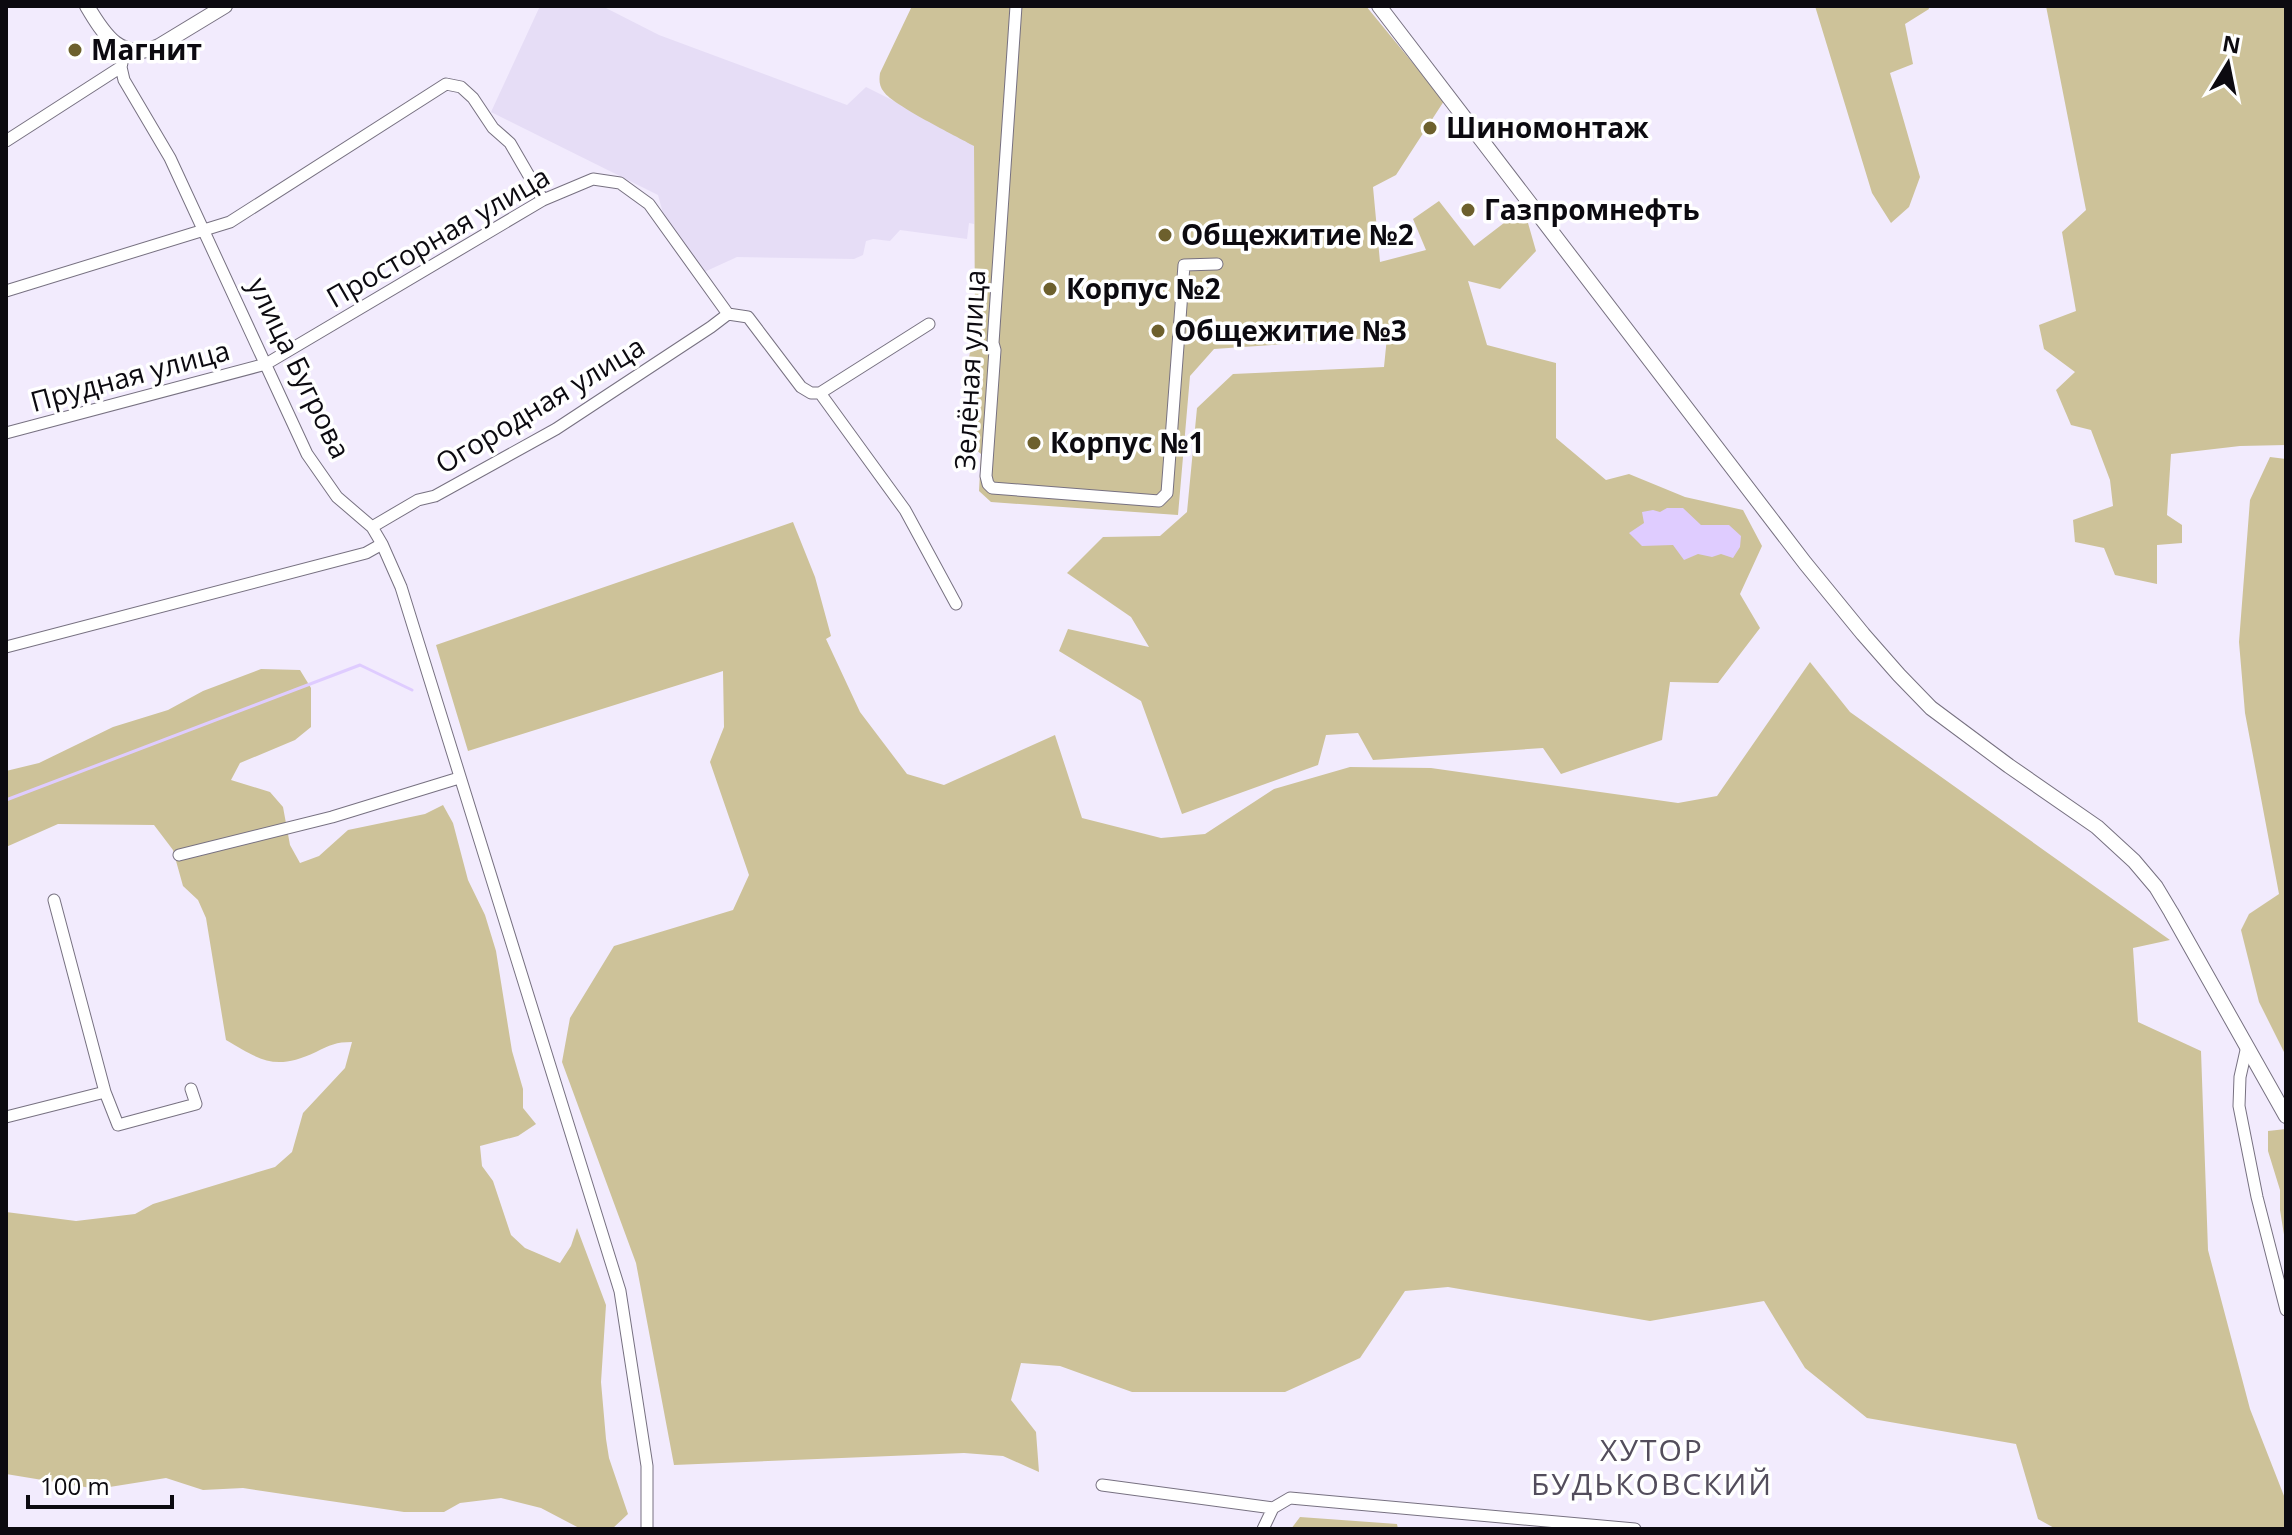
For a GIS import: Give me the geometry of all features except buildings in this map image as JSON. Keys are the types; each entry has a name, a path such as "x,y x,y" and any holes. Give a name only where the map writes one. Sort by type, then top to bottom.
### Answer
{"street":[{"path":"87,6 110,40 125,50 148,51 225,6"},
{"name":"Зелёная улица","path":"1016,6 993,343 995,350 986,463 988,484 992,488 1159,501 1167,493 1184,265 1217,264"},
{"path":"1379,6 1805,563 1899,675 1931,708 2097,827 2134,861 2156,887 2286,1116"},
{"path":"6,141 121,67 125,50"},
{"name":"улица Бугрова","path":"121,67 124,80 170,158 307,454 337,497 372,527 401,587 620,1291 647,1466 647,1529"},
{"path":"6,291 230,222 446,84 461,87 473,98 493,128 510,143 543,200"},
{"name":"Просторная улица","path":"266,364 543,200 593,179 620,183 649,204 728,314"},
{"path":"728,314 748,317 801,387 811,393 820,393 929,324"},
{"name":"Огородная улица","path":"372,527 556,429 728,314"},
{"name":"Прудная улица","path":"6,433 266,364"},
{"path":"820,393 905,510 956,604"},
{"path":"6,647 366,553 382,544"},
{"path":"179,855 332,817 459,778"},
{"path":"54,900 105,1092 118,1125 196,1104 191,1089"},
{"path":"2247,1046 2240,1077 2239,1106 2257,1197 2286,1310"},
{"path":"6,1117 105,1092"},
{"path":"1102,1485 1273,1508"},
{"path":"1263,1529 1273,1508 1290,1498 1635,1529"}],"shaded area":[{"path":"540,6 602,6 659,35 847,105 866,87 894,101 974,145 974,224 969,223 967,239 900,230 890,241 866,241 863,255 854,259 737,257 702,273 666,224 658,195 491,112"},
{"path":"912,6 1366,6 1444,101 1396,175 1373,187 1380,262 1426,250 1413,219 1439,201 1474,246 1517,213 1528,223 1536,251 1500,289 1468,281 1487,345 1556,363 1556,438 1606,480 1629,474 1685,497 1743,510 1762,546 1740,594 1760,628 1718,683 1670,682 1662,740 1561,774 1543,748 1373,760 1358,733 1326,735 1318,765 1182,814 1141,701 1059,651 1068,629 1149,647 1131,617 1067,573 1103,537 1160,536 1187,512 1197,408 1233,374 1384,367 1387,337 1214,349 1190,376 1178,515 991,502 979,491 981,454 973,447 979,380 968,363 975,325 974,146 899,105 884,92 880,83 880,73"},
{"path":"1815,6 1928,6 1929,9 1905,24 1913,64 1890,73 1920,177 1909,207 1891,223 1872,193"},
{"path":"2046,6 2286,6 2286,445 2240,446 2171,454 2167,515 2182,525 2182,543 2157,545 2157,584 2115,575 2104,548 2075,542 2073,520 2113,506 2110,480 2091,430 2071,425 2056,390 2075,372 2044,349 2039,325 2076,311 2062,232 2086,210"},
{"path":"2270,457 2286,459 2286,1056 2259,1002 2241,930 2249,914 2279,894 2245,713 2239,642 2250,500"},
{"path":"1667,508 1683,508 1701,525 1729,525 1741,536 1740,547 1733,558 1721,554 1712,557 1698,554 1684,560 1673,545 1642,546 1629,533 1644,523 1642,512 1660,512"},
{"path":"793,522 815,577 831,636 826,639 860,712 907,774 944,785 1055,735 1082,818 1161,838 1205,834 1274,789 1350,767 1431,768 1678,803 1717,796 1810,662 1850,712 2170,940 2133,948 2138,1022 2201,1051 2208,1250 2250,1409 2286,1501 2286,1529 2056,1529 2038,1519 2016,1444 1867,1418 1805,1368 1764,1301 1650,1321 1448,1287 1405,1291 1360,1358 1285,1392 1132,1392 1060,1366 1021,1363 1011,1400 1036,1432 1039,1472 1003,1456 964,1453 674,1465 636,1263 562,1062 570,1018 614,946 733,910 749,875 710,762 724,727 723,671 468,751 436,645"},
{"path":"261,669 300,670 311,688 311,727 295,740 240,763 231,780 270,792 283,807 290,845 300,863 319,856 348,830 425,814 443,805 453,823 468,880 485,915 496,951 512,1051 523,1089 523,1108 536,1124 518,1136 480,1146 482,1166 493,1181 511,1235 525,1248 560,1263 571,1246 577,1228 606,1305 601,1382 606,1439 609,1458 628,1514 612,1529 581,1529 541,1508 501,1498 460,1503 444,1512 404,1512 243,1488 203,1490 166,1478 97,1489 6,1474 6,1212 76,1221 135,1214 153,1204 275,1167 292,1152 303,1113 345,1068 352,1042 333,1044 302,1058 279,1062 259,1058 226,1040 206,918 198,900 183,886 173,850 154,825 58,824 6,847 6,771 39,763 113,727 168,710 203,691"},
{"path":"2286,1129 2286,1247 2280,1190 2268,1151 2268,1131"},
{"path":"1300,1517 1397,1524 1398,1529 1291,1529"}],"waterway":[{"path":"6,800 360,665 412,690"}],"place":[{"name":"Магнит","path":"75,50"},
{"name":"Шиномонтаж","path":"1430,128"},
{"name":"Газпромнефть","path":"1468,210"},
{"name":"Общежитие №2","path":"1165,235"},
{"name":"Корпус №2","path":"1050,289"},
{"name":"Общежитие №3","path":"1158,331"},
{"name":"Корпус №1","path":"1034,443"}],"district":[{"name":"ХУТОР БУДЬКОВСКИЙ","path":"1652,1468"}]}
